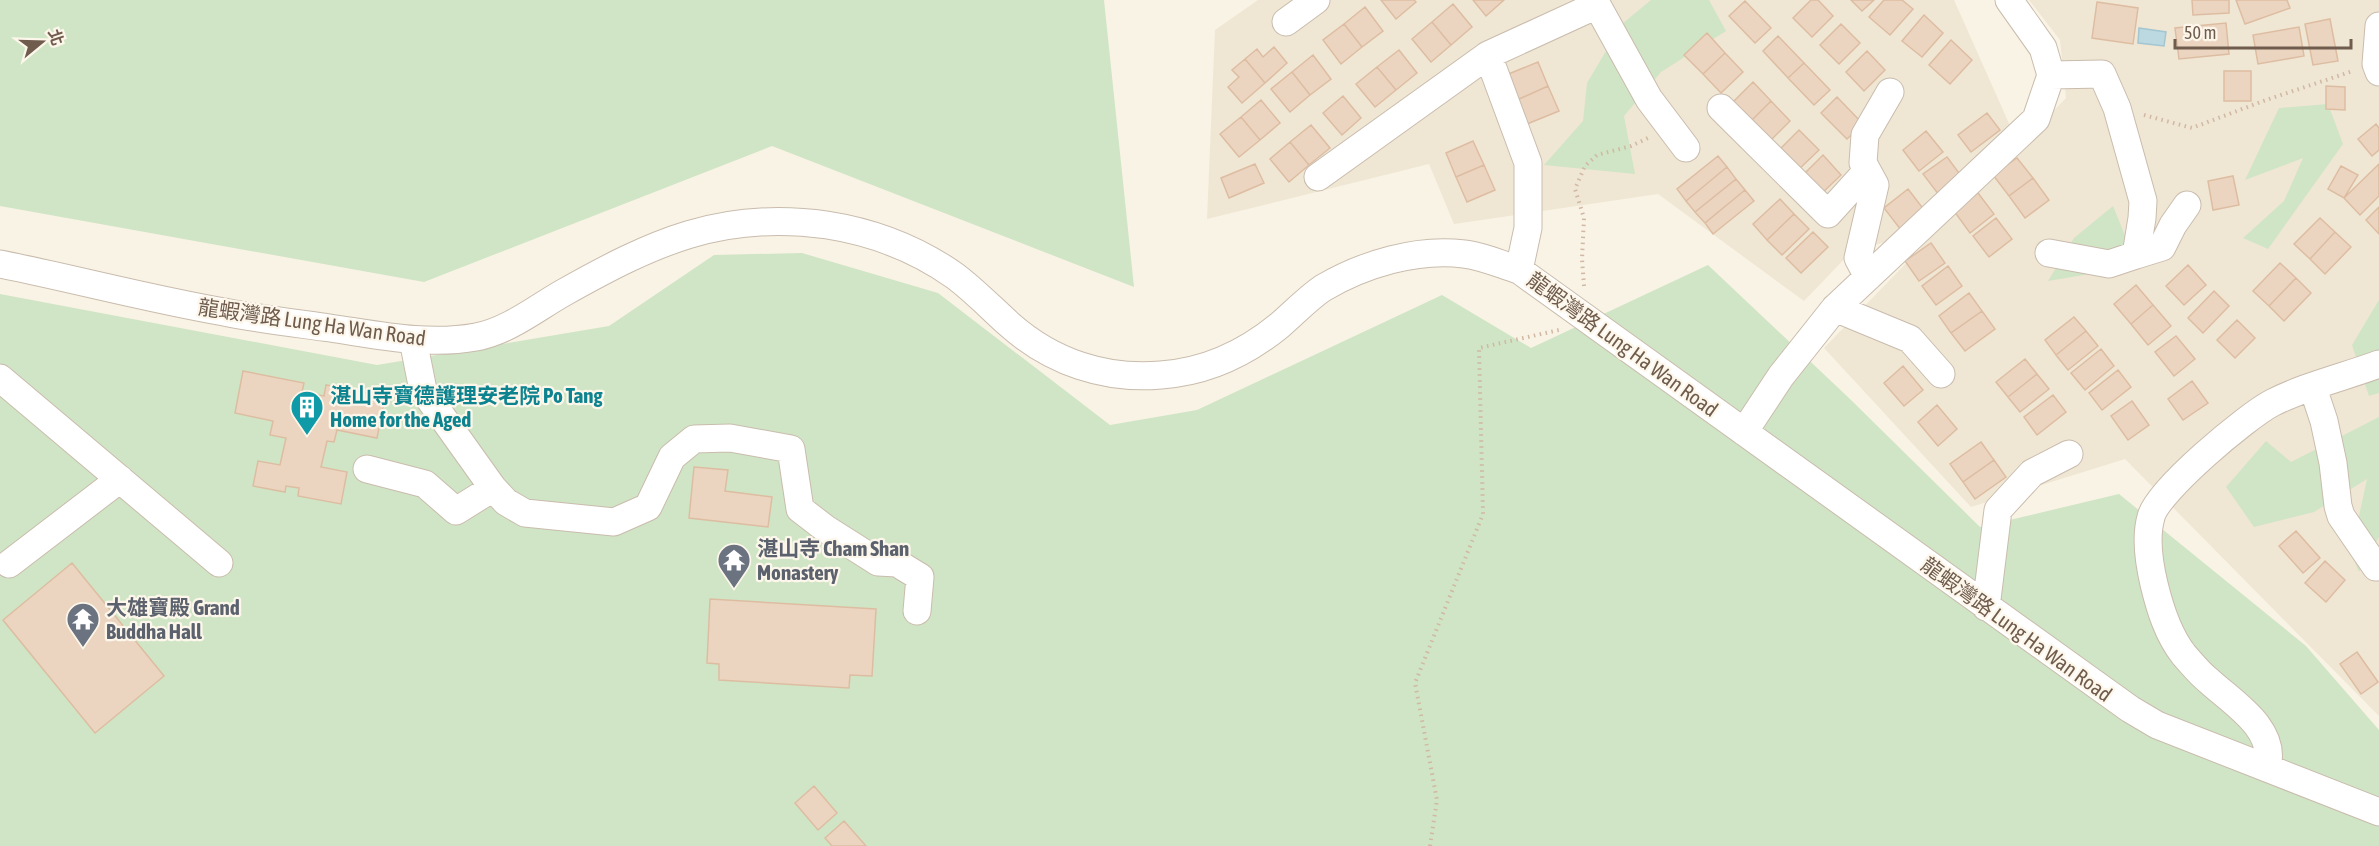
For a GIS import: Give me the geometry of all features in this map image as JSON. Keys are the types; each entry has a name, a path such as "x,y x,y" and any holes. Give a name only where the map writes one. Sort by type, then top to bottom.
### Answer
{"street":[{"path":"1286,22 1316,0"},
{"path":"1744,432 1781,376 1835,308 2036,119 2051,75 2043,48 2008,0"},
{"path":"1318,177 1488,55 1596,2 1649,99 1686,148"},
{"path":"2378,68 2379,26"},
{"path":"1488,55 1528,163 1528,228 1520,270"},
{"path":"2051,75 2102,74 2117,108 2143,201 2136,255"},
{"path":"1868,277 1858,258 1875,185 1863,163 1864,135 1890,92"},
{"path":"1721,108 1828,214 1867,171"},
{"path":"2049,253 2109,264 2162,247 2173,225 2187,205"},
{"name":"龍蝦灣路 Lung Ha Wan Road","path":"0,264 224,312 413,340 474,338 497,332 612,266 664,241 743,223 794,222 826,225 889,242 932,261 956,277 1011,327 1048,353 1068,362 1112,375 1161,375 1210,365 1256,343 1322,289 1372,265 1420,254 1466,254 1520,270 1986,607 2143,717 2379,812"},
{"path":"1835,308 1910,339 1941,374"},
{"path":"413,340 423,390 493,488 506,502 525,513 614,522 648,507 672,457 694,439 730,438 791,448 800,509 825,530 878,562 897,563 920,577 917,611"},
{"path":"2266,766 2269,753 2260,729 2251,718 2206,679 2185,655 2171,634 2163,616 2151,571 2149,526 2153,509 2174,483 2255,414 2275,402 2379,364"},
{"path":"0,378 219,563"},
{"path":"2313,388 2326,431 2341,516 2376,567"},
{"path":"1986,607 1998,510 2032,473 2069,454"},
{"path":"367,469 425,484 456,511 493,488"},
{"path":"9,564 120,479"}],"path":[{"path":"2117,108 2192,128 2266,100 2378,68"},
{"path":"1430,846 1437,800 1415,683 1483,514 1479,348 1594,322 1583,281 1584,218 1576,186 1585,166 1593,157 1642,142 1667,124"}],"shaded area":[{"path":"1258,0 1954,0 2011,128 1901,238 1852,251 1804,301 1658,194 1454,224 1429,164 1207,219 1215,30"},
{"path":"2029,0 2379,0 2379,716 2125,459 1971,507 1824,348 2066,98 2060,40"}],"green space":[{"path":"0,0 1104,0 1134,287 772,146 424,282 0,206"},
{"path":"1651,0 1709,0 1726,31 1661,72 1624,116 1635,174 1544,165 1583,121 1587,83 1622,24"},
{"path":"2328,104 2343,144 2268,249 2243,238 2284,201 2303,158 2245,180 2279,108"},
{"path":"2113,206 2128,243 2090,274 2048,281 2074,238"},
{"path":"802,253 938,293 1110,425 1197,410 1442,295 1531,348 1708,265 1850,399 1980,527 2119,494 2306,646 2379,730 2379,846 0,846 0,294 377,365 609,326 714,255"},
{"path":"2379,300 2379,393 2369,396 2352,345"},
{"path":"2379,417 2379,537 2359,572 2351,553 2367,479 2314,512 2254,527 2226,487 2266,441 2291,462"}],"water":[{"path":"2139,28 2166,32 2164,46 2138,43"}],"building":[{"path":"1381,0 1414,0 1416,2 1396,19"},
{"path":"1473,0 1504,0 1486,16"},
{"path":"1811,0 1818,0 1833,16 1812,37 1793,18"},
{"path":"1851,0 1874,0 1862,11"},
{"path":"1884,0 1902,0 1913,9 1890,35 1869,17"},
{"path":"2192,0 2229,0 2229,13 2193,15"},
{"path":"2236,0 2287,0 2290,8 2245,24"},
{"path":"1745,1 1771,28 1755,43 1729,16"},
{"path":"2097,2 2138,8 2133,44 2092,38"},
{"path":"1453,4 1472,27 1451,45 1432,22"},
{"path":"1365,7 1383,31 1362,47 1344,24"},
{"path":"1924,15 1943,33 1922,57 1902,41"},
{"path":"2330,19 2338,61 2313,65 2305,24"},
{"path":"1432,22 1451,45 1431,62 1412,39"},
{"path":"2226,23 2229,54 2179,59 2175,28"},
{"path":"1344,24 1362,47 1341,64 1323,40"},
{"path":"1841,24 1860,43 1839,64 1820,45"},
{"path":"2299,27 2304,56 2258,64 2253,35"},
{"path":"1707,33 1725,53 1703,74 1684,55"},
{"path":"1778,36 1804,63 1788,78 1763,51"},
{"path":"1951,40 1972,60 1950,84 1929,65"},
{"path":"1274,47 1287,63 1265,83 1245,59 1257,49 1263,57"},
{"path":"1399,50 1417,73 1396,90 1377,67"},
{"path":"1867,51 1885,70 1864,91 1846,72"},
{"path":"1725,53 1743,72 1721,93 1703,74"},
{"path":"1313,55 1331,79 1310,95 1292,72"},
{"path":"1245,59 1265,83 1242,103 1228,87 1239,77 1232,70"},
{"path":"1538,62 1548,86 1517,100 1506,75"},
{"path":"1804,63 1830,90 1814,105 1788,78"},
{"path":"1377,67 1396,90 1375,107 1356,84"},
{"path":"2224,71 2251,71 2251,101 2224,101"},
{"path":"1292,72 1310,95 1290,112 1271,89"},
{"path":"1753,82 1771,101 1749,123 1731,104"},
{"path":"1548,86 1559,111 1527,124 1517,100"},
{"path":"2326,86 2345,87 2345,110 2326,109"},
{"path":"1343,96 1361,118 1342,135 1323,113"},
{"path":"1837,97 1863,124 1847,139 1821,113"},
{"path":"1261,100 1280,123 1260,140 1241,117"},
{"path":"1771,101 1790,121 1768,143 1749,123"},
{"path":"1987,113 2000,130 1971,152 1958,135"},
{"path":"1241,117 1260,140 1239,157 1220,134"},
{"path":"2376,124 2379,128 2379,150 2372,156 2358,139"},
{"path":"1311,125 1330,148 1309,165 1290,142"},
{"path":"1799,130 1819,150 1796,172 1777,152"},
{"path":"1926,131 1943,152 1919,171 1903,150"},
{"path":"1473,141 1484,165 1456,177 1446,153"},
{"path":"1290,142 1309,165 1289,182 1270,159"},
{"path":"1823,155 1841,175 1819,196 1801,177"},
{"path":"1718,156 1727,167 1686,201 1677,189"},
{"path":"1947,157 1962,177 1939,195 1923,174"},
{"path":"2017,158 2033,178 2009,196 1993,175"},
{"path":"1255,164 1264,183 1229,198 1221,178"},
{"path":"2379,164 2379,196 2360,215 2344,198"},
{"path":"1484,165 1495,190 1467,202 1456,177"},
{"path":"2341,166 2358,175 2344,198 2328,189"},
{"path":"1727,167 1736,179 1695,212 1686,201"},
{"path":"2233,176 2239,205 2213,210 2208,181"},
{"path":"2033,178 2049,200 2025,218 2009,196"},
{"path":"1736,179 1745,190 1705,223 1695,212"},
{"path":"1908,189 1925,211 1901,230 1884,208"},
{"path":"1745,190 1754,201 1713,234 1705,223"},
{"path":"1978,193 1994,214 1970,233 1954,211"},
{"path":"1780,199 1794,214 1767,240 1753,224"},
{"path":"2379,207 2379,234 2366,220"},
{"path":"1794,214 1809,229 1782,255 1767,240"},
{"path":"1996,218 2012,239 1989,257 1973,236"},
{"path":"2320,218 2335,232 2310,259 2294,244"},
{"path":"1813,232 1828,247 1801,273 1786,258"},
{"path":"2335,232 2351,247 2325,274 2310,259"},
{"path":"1931,243 1945,263 1919,281 1905,261"},
{"path":"2280,263 2296,278 2269,306 2253,291"},
{"path":"2188,265 2206,285 2184,305 2166,286"},
{"path":"1948,266 1962,286 1936,305 1922,286"},
{"path":"2296,278 2311,293 2284,321 2269,306"},
{"path":"2136,285 2153,305 2131,324 2114,304"},
{"path":"2214,291 2229,306 2203,333 2188,318"},
{"path":"1969,293 1982,311 1951,333 1939,316"},
{"path":"2153,305 2171,326 2148,345 2131,324"},
{"path":"1982,311 1995,329 1965,351 1951,333"},
{"path":"2074,317 2086,331 2056,355 2045,340"},
{"path":"2237,320 2255,338 2235,358 2217,340"},
{"path":"2086,331 2098,346 2068,370 2056,355"},
{"path":"2176,336 2195,359 2174,376 2155,352"},
{"path":"2101,349 2114,366 2085,390 2071,373"},
{"path":"2025,359 2037,374 2008,397 1996,382"},
{"path":"1903,366 1923,390 1904,406 1884,383"},
{"path":"2118,370 2131,387 2102,410 2089,393"},
{"name":"湛山寺寶德護理安老院 Po Tang Home for the Aged","path":"243,371 304,383 302,392 324,396 326,385 385,397 377,438 337,430 334,442 327,441 321,467 347,472 341,504 298,496 299,488 286,486 285,492 253,486 258,461 280,465 286,438 270,435 273,421 235,413"},
{"path":"2037,374 2049,389 2020,412 2008,397"},
{"path":"2192,381 2208,403 2183,420 2168,399"},
{"path":"2053,395 2066,412 2037,435 2024,417"},
{"path":"2132,401 2149,425 2128,440 2111,416"},
{"path":"1937,405 1957,429 1938,446 1918,422"},
{"path":"1981,442 1994,460 1963,482 1950,464"},
{"path":"1994,460 2006,477 1975,499 1963,482"},
{"path":"694,467 728,470 725,491 772,497 768,527 689,518"},
{"path":"2296,531 2320,558 2303,573 2279,546"},
{"path":"2325,561 2345,580 2326,602 2305,583"},
{"name":"大雄寶殿 Grand Buddha Hall","path":"72,563 164,676 95,733 3,620"},
{"path":"710,599 876,609 872,676 850,675 849,688 719,680 719,664 707,663"},
{"path":"2357,652 2378,682 2361,694 2340,664"},
{"path":"814,786 837,813 818,830 795,803"},
{"path":"844,821 866,846 832,846 825,838"}],"place":[{"name":"湛山寺寶德護理安老院 Po Tang Home for the Aged","path":"307,436"},
{"name":"湛山寺 Cham Shan Monastery","path":"734,589"},
{"name":"大雄寶殿 Grand Buddha Hall","path":"83,648"}]}
